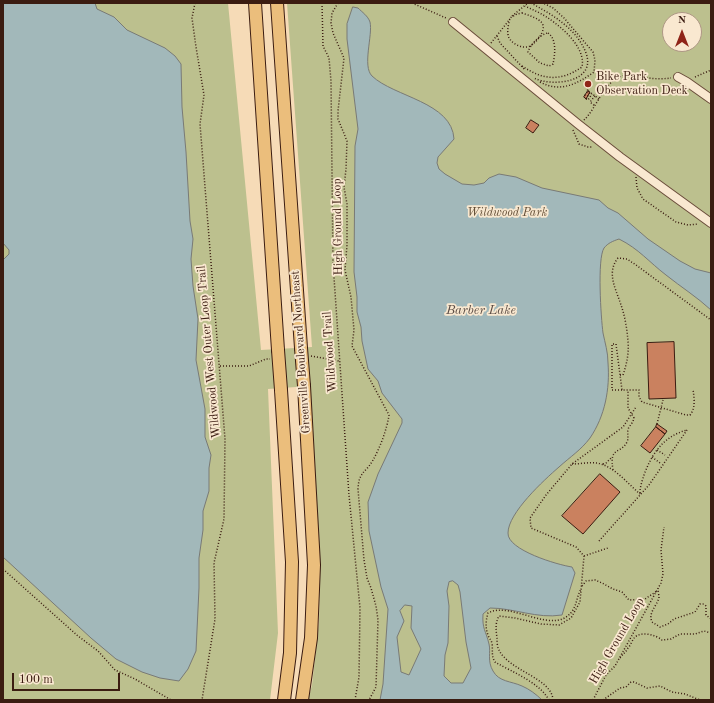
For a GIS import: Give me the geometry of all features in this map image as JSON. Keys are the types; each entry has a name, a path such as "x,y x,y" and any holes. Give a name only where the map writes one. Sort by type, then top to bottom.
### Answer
{"highway":[{"name":"Greenville Boulevard Northeast","path":"254,3 292,562 290,653 284,700"},
{"name":"Greenville Boulevard Northeast","path":"277,3 304,386 314,565 311,638 302,700"}],"lane":[{"path":"453,22 578,124 711,223"},
{"path":"678,77 688,82 711,99"}],"path":[{"name":"Wildwood West Outer Loop Trail","path":"195,3 192,18 204,95 200,124 225,439 224,519 214,564 215,618 202,700"},
{"name":"Wildwood Trail","path":"322,3 323,46 329,58 331,81 333,263 337,333 349,495 360,608 359,677 355,700"},
{"name":"High Ground Loop","path":"338,3 332,13 331,23 333,33 344,58 338,119 347,141 344,187 347,204 346,270 351,297 354,330 352,346 389,416 388,425 373,460 361,473 358,484 364,560 367,578 376,606 378,620 376,687 368,700"},
{"path":"490,44 514,13 528,3"},
{"path":"497,36 500,43 518,63 537,80 551,83 567,81 580,76 585,72 588,61 580,41 555,17 531,3"},
{"path":"529,76 542,84 561,88 581,81 594,72 595,60 593,52 564,18 553,8 543,3"},
{"path":"518,63 538,75 552,78 575,72 582,67 583,61 577,46 561,28 547,17 525,6"},
{"path":"510,18 508,34 509,39 518,46 530,46 534,43 544,34 550,35 553,38 555,54 553,64 545,66 528,52 534,43 542,32 544,28 542,23 539,20 522,13 510,18"},
{"path":"518,63 526,73"},
{"path":"693,78 711,70"},
{"path":"578,124 588,116 615,78 626,75 642,78 678,77"},
{"path":"587,85 590,92 599,99"},
{"path":"586,99 590,92"},
{"path":"595,96 590,102 595,106"},
{"path":"620,375 624,375 629,356 625,319 614,286 612,274 613,264 618,258 627,259 711,320"},
{"path":"622,390 616,344 612,344 612,390 622,390 639,390 639,397 642,402 690,415 693,412 694,406 693,389"},
{"path":"613,470 612,462 614,453 628,440 628,428 634,418 628,408 628,390"},
{"path":"656,424 663,400"},
{"path":"553,700 553,694 542,683 510,663 499,650 496,622 499,616 541,624 559,625 571,618 580,602 584,556 576,547 531,528 530,518 546,495 572,464 623,427 636,407"},
{"path":"599,541 640,494 669,457 687,430 669,437 657,450 652,457 643,479 640,494"},
{"path":"657,450 665,455"},
{"path":"601,464 606,463 613,457"},
{"path":"652,457 660,463"},
{"path":"572,464 601,464 613,470 640,494"},
{"name":"High Ground Loop","path":"593,700 606,675 615,666 661,583 661,550 664,527"},
{"path":"584,556 608,548"},
{"path":"3,569 78,636 98,651 115,670 136,678 171,700"},
{"name":"High Ground Loop","path":"581,588 586,581 595,580 622,592 629,600 645,599 656,591"},
{"path":"549,700 547,696 531,682 495,662 486,624 488,613 494,610 499,610 531,617 560,620 568,616 573,610 581,588"},
{"path":"658,588 658,598 650,617 652,622 660,627 668,624 674,619 695,612 700,604 704,604 706,606 706,615 711,619"},
{"path":"618,660 636,636 641,634 648,634 662,640 671,639 680,634 695,634 704,631 711,633"},
{"path":"603,700 620,688 626,687 631,682 647,688 660,686 672,692 685,694 700,700"}],"green space":[{"name":"Wildwood Park","path":"3,3 228,3 261,350 312,347 287,3 711,3 711,700 308,700 312,685 319,621 320,567 310,386 268,389 278,633 270,700 3,700"}],"water":[{"path":"3,3 95,3 97,9 114,17 127,30 165,48 175,56 181,64 182,107 190,221 193,239 191,259 198,319 196,360 205,409 205,437 211,455 209,468 209,491 203,511 203,530 199,558 196,651 188,669 179,681 160,678 142,672 116,659 3,557 3,260 9,254 9,250 3,243"},
{"name":"Barber Lake","path":"353,7 358,8 370,22 371,28 368,65 372,76 394,90 433,108 443,116 451,127 454,139 438,157 437,163 439,169 445,174 462,184 474,185 484,183 489,178 499,174 516,177 542,188 599,200 608,208 618,213 648,239 680,261 695,269 711,273 711,310 626,243 619,239 611,242 604,248 600,276 603,333 608,355 608,383 603,411 595,430 587,442 545,480 520,507 514,516 508,533 510,539 524,551 545,560 572,567 575,573 562,615 535,615 499,608 490,608 483,614 484,627 490,647 490,664 493,671 496,675 506,681 525,687 542,700 380,700 383,684 388,609 381,587 369,531 368,502 378,474 402,423 402,419 382,393 378,381 368,369 357,312 354,272 355,146 358,129 347,39 347,24","holes":["453,581 458,585 460,592 466,642 471,668 463,683 451,683 444,676 445,655 448,643 449,606 447,591 449,582","405,605 412,606 411,628 421,649 409,675 401,672 397,637 404,621 400,611"]}],"building":[{"path":"588,91 590,92 586,99 584,97"},
{"path":"531,120 539,125 533,133 526,128"},
{"path":"674,342 676,398 649,399 647,343"},
{"path":"657,424 667,431 665,434 656,427"},
{"path":"656,427 665,434 650,453 641,446"},
{"path":"600,474 620,492 583,534 562,516"}],"place":[{"name":"Bike Park Observation Deck","path":"588,84"}]}
